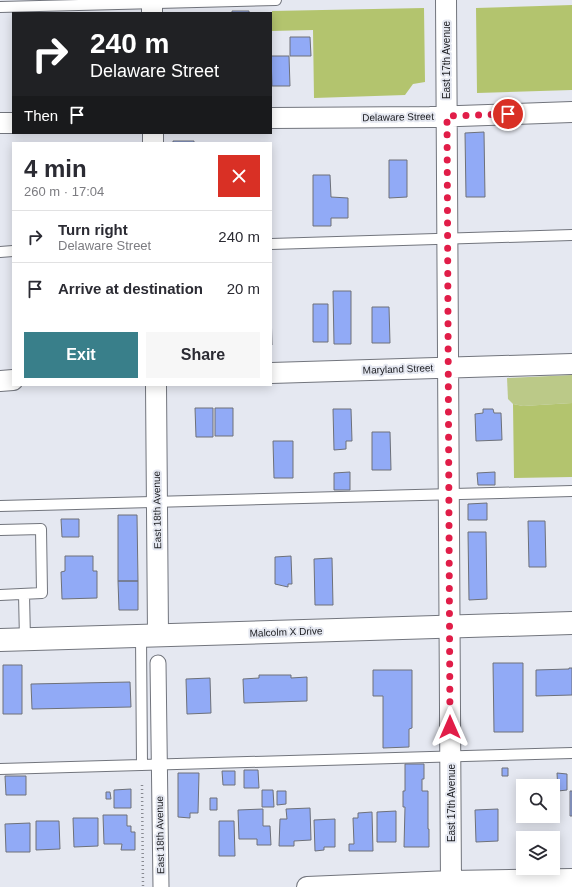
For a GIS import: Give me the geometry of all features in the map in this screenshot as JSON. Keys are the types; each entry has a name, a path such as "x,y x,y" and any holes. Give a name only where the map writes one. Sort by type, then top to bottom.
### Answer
{"street":[{"name":"East 17th Avenue","path":"446,0 451,884"},
{"name":"Delaware Street","path":"272,118 447,116 572,112"},
{"path":"0,123 12,123"},
{"name":"Maryland Street","path":"272,373 572,364"},
{"path":"0,381 12,380"},
{"name":"East 18th Avenue","path":"150,636 157,502 156,386"},
{"name":"Malcolm X Drive","path":"0,640 572,623"},
{"name":"East 18th Avenue","path":"158,663 161,887"},
{"path":"307,887 451,884 572,879"}],"lane":[{"path":"0,7 152,5 276,0"},
{"path":"272,244 572,235"},
{"path":"0,252 12,251"},
{"path":"0,506 572,491"},
{"path":"0,530 40,529 42,593 0,595"},
{"path":"24,594 25,640"},
{"path":"142,765 150,636"},
{"path":"0,769 572,753"}],"path":[{"path":"142,765 143,887"}],"green space":[{"path":"572,5 572,90 477,93 476,8"},
{"path":"424,8 425,82 413,84 405,95 314,98 313,30 272,31 272,11"},
{"path":"572,375 572,403 523,406 513,404 508,399 507,378"},
{"path":"572,403 572,477 514,478 513,404 523,406"}],"building":[{"path":"232,11 249,11 249,12"},
{"path":"290,37 310,37 311,56 290,56"},
{"path":"272,56 289,56 290,86 272,86"},
{"path":"484,132 485,197 466,197 465,133"},
{"path":"173,141 194,141 194,142"},
{"path":"389,160 407,160 407,197 389,198"},
{"path":"313,175 330,175 331,197 348,198 348,218 331,218 331,226 313,226"},
{"path":"333,291 351,291 351,344 334,344"},
{"path":"313,304 328,304 328,342 313,342"},
{"path":"372,307 389,307 390,343 372,343"},
{"path":"195,408 213,408 213,437 196,437"},
{"path":"215,408 233,408 233,436 215,436"},
{"path":"333,409 351,409 352,441 346,441 346,449 334,450"},
{"path":"483,409 493,409 494,413 501,413 502,440 476,441 475,414 483,413"},
{"path":"372,432 390,432 391,470 372,470"},
{"path":"273,441 293,441 293,478 274,478"},
{"path":"350,472 350,490 334,490 334,473"},
{"path":"495,472 495,485 478,485 477,473"},
{"path":"487,503 487,520 468,520 468,504"},
{"path":"118,515 137,515 138,581 118,581"},
{"path":"61,519 79,519 79,537 62,537"},
{"path":"528,521 545,521 546,567 529,567"},
{"path":"468,532 486,532 487,599 469,600"},
{"path":"65,556 93,556 93,571 97,571 97,598 62,599 61,572 65,571"},
{"path":"291,556 292,584 288,584 288,587 275,584 275,557"},
{"path":"332,558 333,605 315,605 314,559"},
{"path":"118,581 138,581 138,610 119,610"},
{"path":"493,663 523,663 523,732 494,732"},
{"path":"3,665 22,665 22,714 3,714"},
{"path":"572,668 572,695 536,696 536,670"},
{"path":"373,670 412,670 412,728 409,729 409,747 383,748 383,696 373,696"},
{"path":"259,675 291,675 291,678 307,677 307,701 244,703 243,679 259,678"},
{"path":"210,678 211,713 187,714 186,679"},
{"path":"130,682 131,707 32,709 31,684"},
{"path":"405,764 424,764 422,791 428,791 429,847 404,847 405,807 403,807 403,791 405,791"},
{"path":"502,768 508,768 508,776 502,776"},
{"path":"244,770 258,770 259,788 244,788"},
{"path":"222,771 235,771 235,785 223,785"},
{"path":"178,773 199,773 198,813 190,813 190,818 178,817"},
{"path":"557,773 567,774 567,790 560,791 560,779 557,779"},
{"path":"5,776 26,776 26,795 6,795"},
{"path":"131,789 131,808 114,808 114,790"},
{"path":"262,790 273,790 274,807 262,807"},
{"path":"277,791 286,791 286,804 277,805"},
{"path":"570,791 572,791 572,816 570,816"},
{"path":"106,792 110,792 111,799 106,799"},
{"path":"210,798 217,798 217,810 210,810"},
{"path":"310,808 311,840 294,841 294,846 279,846 280,819 287,819 286,809"},
{"path":"263,809 263,826 270,826 271,845 257,845 257,839 239,839 238,810"},
{"path":"498,809 498,841 476,842 475,810"},
{"path":"396,811 396,842 377,842 377,812"},
{"path":"372,812 373,851 349,851 349,844 354,844 353,818 358,818 358,813"},
{"path":"103,815 127,815 127,826 131,826 131,832 135,832 135,850 121,850 122,844 104,844"},
{"path":"73,818 98,818 98,846 74,847"},
{"path":"335,819 335,847 324,847 324,850 315,851 314,820"},
{"path":"36,821 59,821 60,849 36,850"},
{"path":"219,821 234,821 235,856 219,856"},
{"path":"30,823 30,852 6,852 5,824"}],"route":[{"path":"450,727 447,116 508,114"}]}
